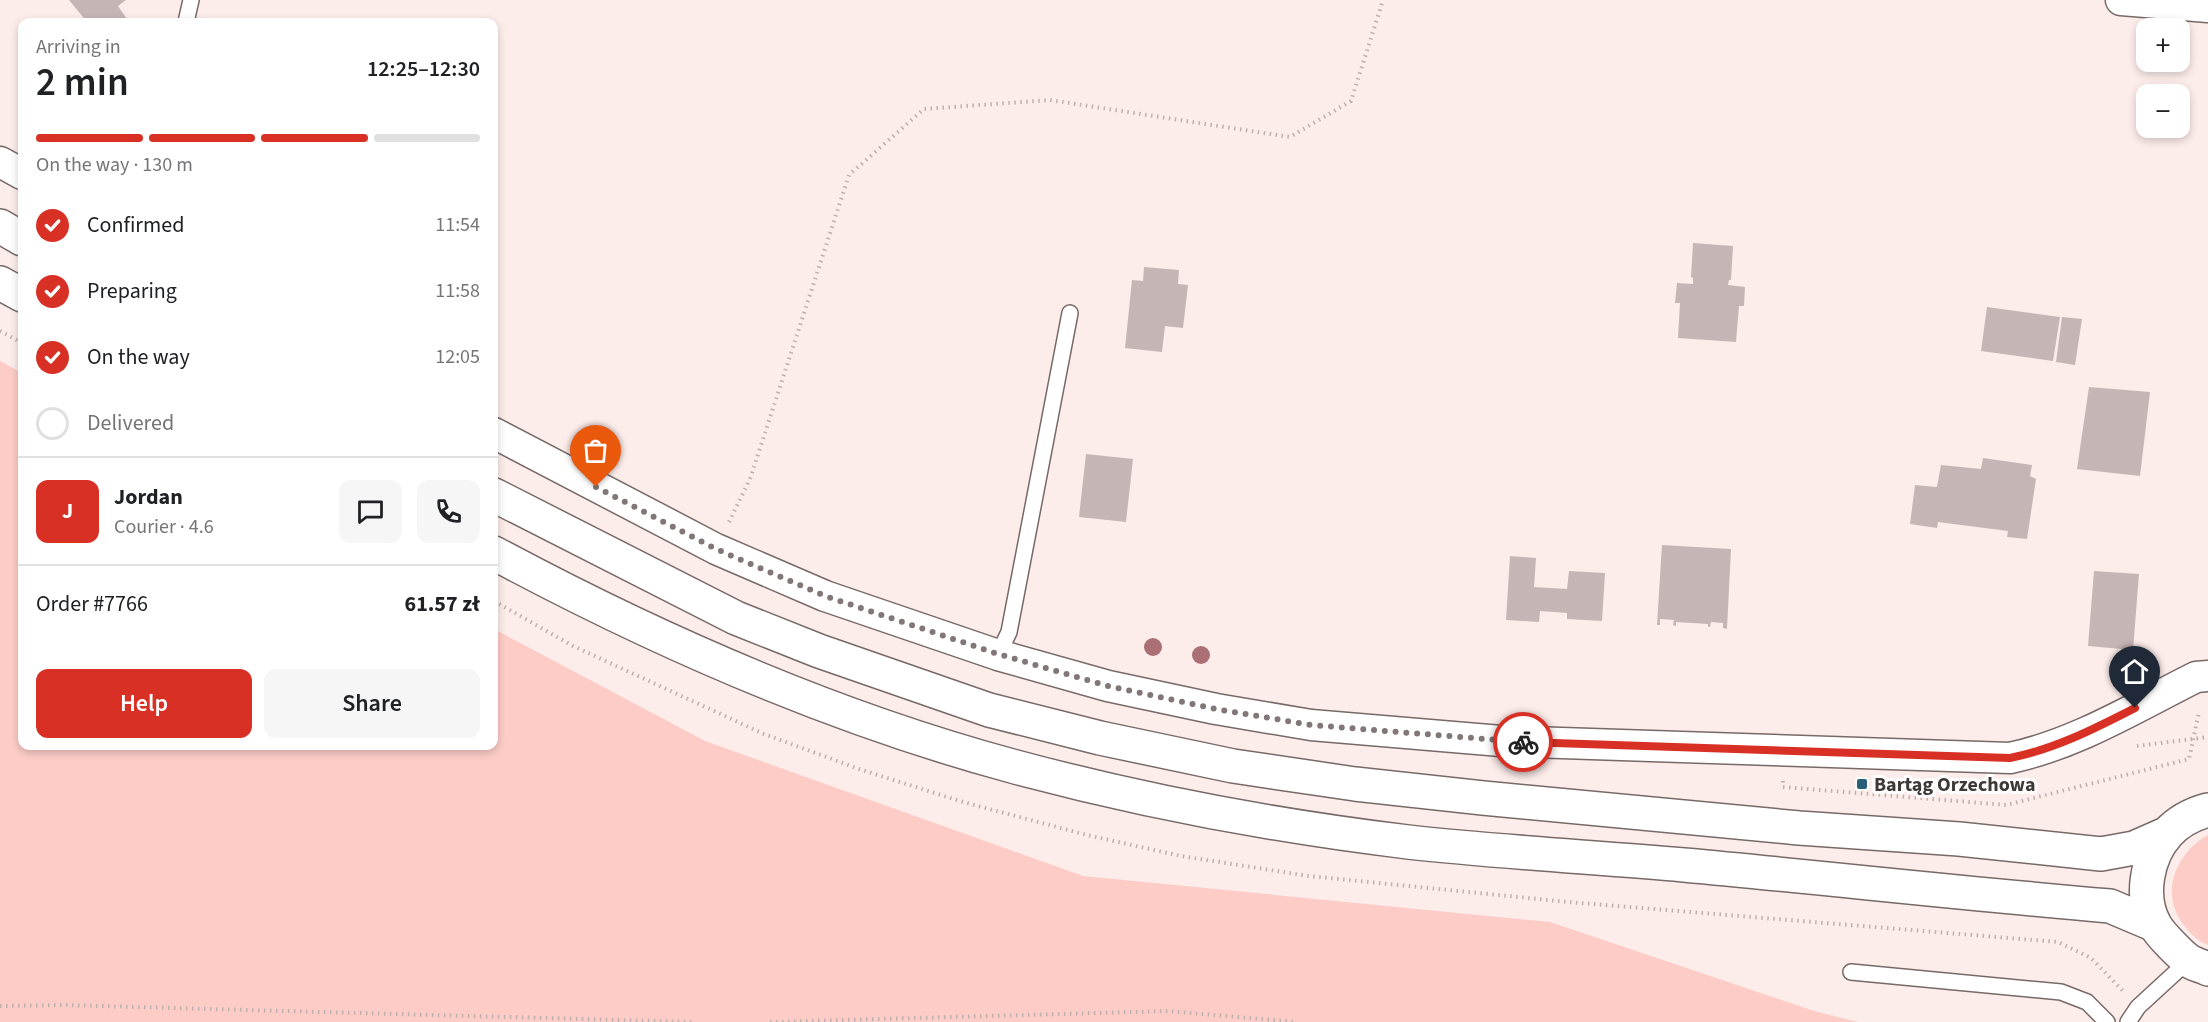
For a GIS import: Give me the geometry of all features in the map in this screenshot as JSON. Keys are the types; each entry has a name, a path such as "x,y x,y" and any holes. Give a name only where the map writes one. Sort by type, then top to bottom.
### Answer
{"main road":[{"path":"0,226 18,237"},
{"path":"0,283 18,293"},
{"path":"498,497 568,535 736,618 819,651 989,710 1100,738 1233,766 1355,784 1483,798 1799,828 1959,839 2101,854 2134,848 2168,833 2191,815 2208,810"},
{"path":"498,555 696,654 857,718 1011,766 1150,799 1271,823 1410,842 1682,865 2110,906 2155,925 2198,965"},
{"path":"2155,925 2148,902 2148,877 2154,853 2168,833"}],"street":[{"path":"2121,0 2208,7"},
{"path":"0,162 18,172"},
{"path":"498,435 716,549 825,596 998,654 1108,686 1216,709 1311,725 1501,741 2010,758 2040,752 2095,728 2196,677 2208,676"}],"lane":[{"path":"187,18 191,0"},
{"path":"998,654 1009,632 1070,313"},
{"path":"2128,1022 2138,1007 2198,965"},
{"path":"1851,972 2061,992 2087,1002 2107,1022"}],"path":[{"path":"716,549 750,479 849,175 924,109 1050,100 1290,137 1351,101 1383,0"},
{"path":"0,331 18,341"},
{"path":"1783,750 1783,787 2007,805 2189,759 2193,738 2208,738"},
{"path":"0,1006 63,1005 692,1022"},
{"path":"770,1022 1168,1011 1296,1022"}],"shaded area":[{"path":"0,361 18,371 18,750 498,750 498,631 705,741 1083,876 1550,922 1814,1011 1858,1022 0,1022"},
{"path":"2208,835 2208,945 2197,939 2183,924 2172,899 2172,886 2180,862 2197,842"}],"building":[{"path":"69,0 126,0 118,6 126,18 84,18"},
{"path":"1693,243 1733,246 1731,280 1728,285 1745,287 1744,306 1739,306 1736,342 1678,338 1680,303 1675,303 1677,283 1693,284 1691,277"},
{"path":"1144,267 1179,270 1178,284 1188,285 1183,328 1165,326 1162,352 1125,348 1132,280 1143,281"},
{"path":"1987,307 2060,317 2053,361 1981,351"},
{"path":"2062,317 2082,319 2075,365 2056,362"},
{"path":"2089,387 2150,392 2140,476 2077,469"},
{"path":"1086,454 1133,459 1126,522 1079,517"},
{"path":"1983,458 2032,465 2030,476 2036,479 2027,539 2007,537 2008,531 1938,522 1937,528 1910,524 1915,485 1937,487 1941,465 1981,469"},
{"path":"1662,545 1731,549 1727,629 1723,628 1723,623 1711,622 1708,627 1708,624 1676,622 1676,626 1673,625 1674,620 1660,619 1660,625 1657,625"},
{"path":"1510,556 1536,558 1534,587 1567,589 1569,571 1605,573 1602,621 1567,619 1567,613 1540,611 1539,622 1506,620"},
{"path":"2094,571 2139,574 2133,650 2088,646"}],"way so far":[{"path":"596,487 716,549 825,596 998,654 1108,686 1216,709 1311,725 1523,742"}],"place":[{"name":"Bartąg Orzechowa","path":"1862,784"}],"route":[{"path":"1523,742 2010,758 2040,752 2135,708"}]}
